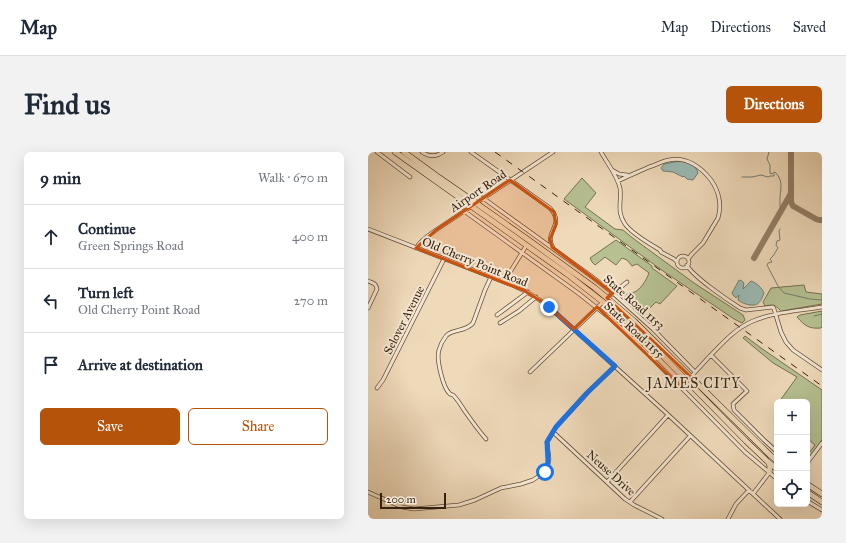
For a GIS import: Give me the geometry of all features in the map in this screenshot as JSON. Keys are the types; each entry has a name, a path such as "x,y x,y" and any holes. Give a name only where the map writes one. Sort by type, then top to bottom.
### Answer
{"highway":[{"path":"395,152 634,321 774,467"},
{"path":"404,152 595,288 605,300"},
{"path":"689,379 774,457"},
{"path":"767,461 770,466 769,473 774,471"},
{"path":"810,486 822,494"},
{"path":"810,494 822,502"}],"street":[{"path":"377,152 410,177"},
{"path":"422,152 427,155 435,156 440,155 443,152"},
{"path":"471,152 554,212 556,224 550,235 550,243 556,251"},
{"name":"Airport Road","path":"416,248 426,238 482,198 553,152"},
{"path":"600,152 618,181 620,192 619,208 625,224 631,230 674,259 679,267 686,269 698,280 701,280"},
{"path":"618,181 629,175 670,159 678,159 693,163 704,172 715,185 719,197 719,216 703,243 692,254 688,259 689,262 683,268"},
{"path":"612,170 619,174 629,175"},
{"name":"State Road 1153","path":"482,198 613,293 653,329 695,372"},
{"name":"State Road 1155","path":"464,211 597,307 634,340 745,452 774,477"},
{"name":"Old Cherry Point Road","path":"368,230 504,282 536,297 615,366 780,519"},
{"path":"504,282 526,246"},
{"path":"660,250 675,257 684,256 688,259"},
{"path":"676,262 678,257"},
{"name":"Selover Avenue","path":"378,388 444,259"},
{"path":"687,265 690,270 701,280 740,308 751,310 771,307 774,309 780,332 786,342 793,350 822,370"},
{"path":"486,440 464,409 449,392 443,379 439,364 439,349 447,334 460,329 466,329 473,324 491,277"},
{"path":"368,281 376,286 368,308"},
{"path":"530,372 597,307 627,282"},
{"path":"497,315 528,292"},
{"path":"500,323 536,297"},
{"path":"682,388 729,336 746,324 760,318 822,307"},
{"path":"711,355 747,390 733,404 734,410 750,428 774,449"},
{"path":"368,492 402,507 414,509 459,505 475,500 501,488 533,480 547,469 547,442 556,427 587,393 615,366"},
{"path":"607,482 668,415"},
{"name":"Neuse Drive","path":"553,432 630,502 662,519"},
{"path":"630,502 690,436"},
{"path":"810,459 822,443"},
{"path":"753,494 769,473"},
{"path":"728,519 736,504 749,490"},
{"path":"810,503 822,510"}],"highlighted area":[{"path":"510,180 554,212 556,224 550,239 552,247 613,293 607,298 691,377 682,388 597,307 574,329 544,303 523,290 416,248 436,230"}],"green space":[{"path":"582,178 596,193 585,207 615,229 623,230 694,283 743,315 745,320 742,323 734,319 663,271 564,199"},
{"path":"616,240 677,286 660,304 656,302 648,310 637,303 633,307 618,294 629,294 635,292 644,282 649,273 637,264 632,266 627,260 622,258 616,265 605,257 595,265 592,262 590,258"},
{"path":"804,285 806,292 822,294 822,304 781,311 774,306 765,306 763,302 771,288"},
{"path":"822,311 821,328 813,328 808,326 802,323 797,317 800,315"},
{"path":"745,336 822,390 822,440 810,457 810,452 815,445 810,441 810,399 781,399 797,377 773,363 743,338"}],"water":[{"path":"680,161 691,164 697,170 698,173 693,180 687,179 684,176 683,177 673,172 663,171 661,168 664,164"},
{"path":"739,280 744,283 743,289 751,281 761,288 764,293 756,305 742,303 738,300 739,295 736,298 733,295 732,293"}],"waterway":[{"path":"769,152 767,159 770,165 770,173 775,172 780,181 780,211"},
{"path":"742,177 761,175 768,177 774,176 774,174"},
{"path":"780,229 780,240 777,241 776,245 778,248 770,259 772,262 768,263 767,265 778,286 784,293 822,300"},
{"path":"814,316 822,314"}],"taxiway":[{"path":"754,258 791,193 791,152"},
{"path":"791,195 791,202 793,206 816,219 822,220"}],"railway":[{"path":"495,152 822,386"}],"district":[{"name":"JAMES CITY","path":"694,383"}],"route":[{"path":"545,472 547,469 549,455 547,442 556,427 587,393 615,366 549,307"}]}
